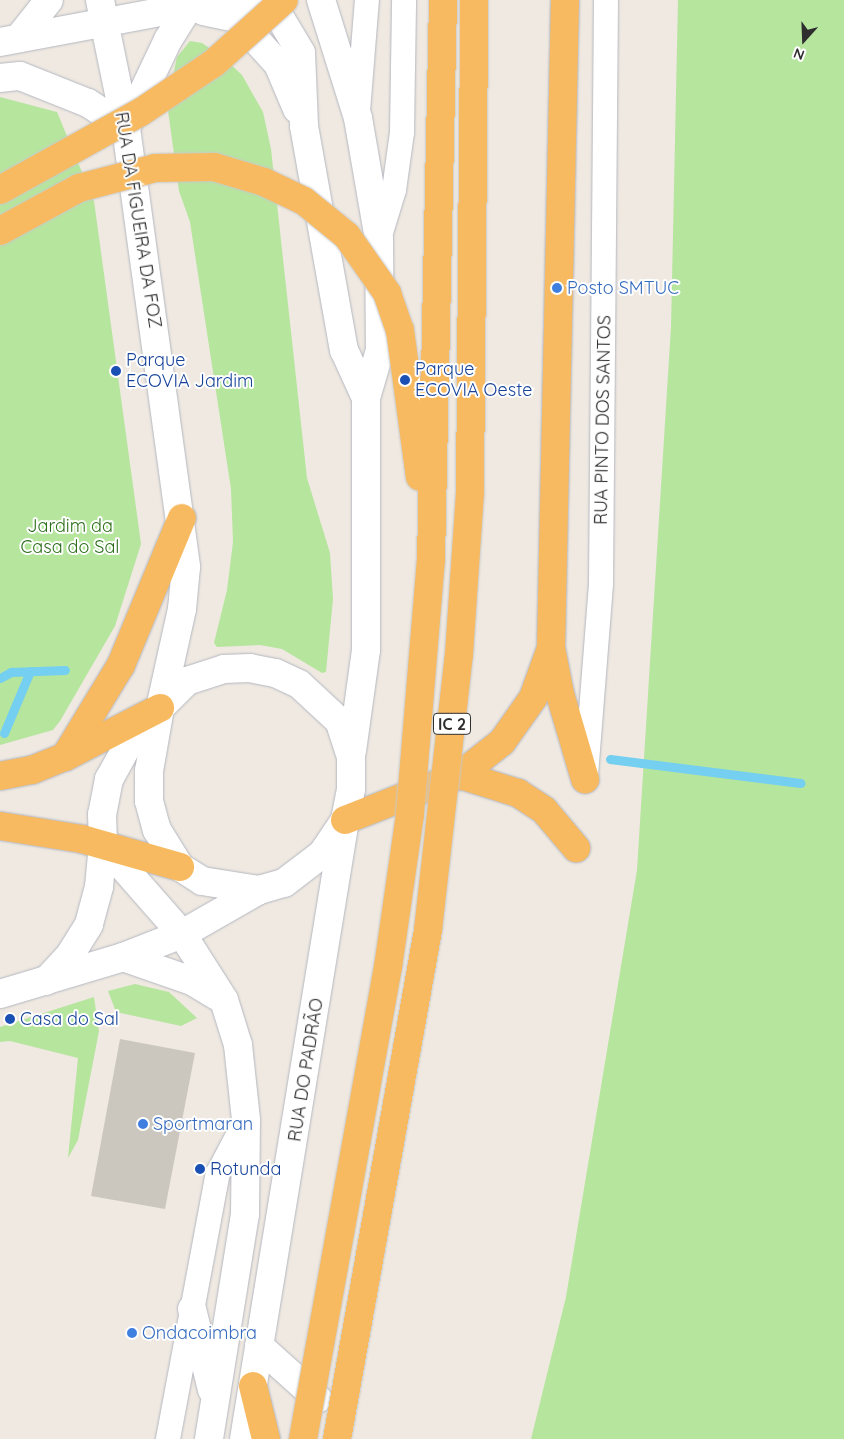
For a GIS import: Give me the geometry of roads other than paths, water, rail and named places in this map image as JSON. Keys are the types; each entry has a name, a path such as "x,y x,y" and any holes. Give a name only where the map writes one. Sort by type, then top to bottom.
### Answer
{"highway":[{"path":"0,190 141,112 206,69 284,0"},
{"name":"IC 2","path":"303,1439 388,967 410,814 432,560 443,0"},
{"name":"IC 2","path":"337,1439 428,930 459,654 470,491 474,0"},
{"path":"564,0 554,594 551,648 560,694 585,779"},
{"path":"0,231 79,188 155,168 214,167 264,182 304,201 347,236 387,293 400,330 432,560"},
{"path":"65,756 121,665 182,518"},
{"path":"345,820 460,775 502,742 528,706 551,648"},
{"path":"0,776 32,770 65,756 160,708"},
{"path":"460,775 518,793 544,810 576,848"},
{"path":"0,826 42,830 102,844 180,867"},
{"path":"253,1386 266,1439"}],"main road":[{"path":"9,40 49,0"},
{"path":"9,40 102,11 186,2 250,0 282,21 300,54 304,126 344,350 366,398"},
{"path":"321,0 358,118 380,239 380,350 366,398 366,650 351,756"},
{"path":"186,2 236,18 278,64 304,126"},
{"path":"0,78 20,76 88,103 126,128 186,2"},
{"name":"RUA DA FIGUEIRA DA FOZ","path":"102,11 126,128 182,518 186,567 182,609 160,708 149,771 149,801 157,830 180,867"},
{"path":"45,982 70,955 89,924 99,887 102,814 109,779 128,745 160,708 188,681 204,673 250,668 275,673 319,699 339,721 351,756"},
{"name":"RUA DO PADRÃO","path":"244,1439 351,790 351,756"},
{"path":"0,994 123,958 182,934 259,890 284,884 322,854 345,820"},
{"path":"102,844 182,934 224,1000 238,1045 246,1120 245,1214 209,1439"},
{"path":"180,867 220,886 259,890"},
{"path":"123,958 192,981 224,1000"},
{"path":"192,1309 215,1402"},
{"path":"259,1346 318,1399"}],"street":[{"path":"358,118 367,0"},
{"path":"380,239 394,190 402,132 404,0"},
{"name":"RUA PINTO DOS SANTOS","path":"585,779 601,583 606,0"},
{"path":"168,1439 218,1174 246,1120"}],"waterway":[{"path":"0,678 11,672 65,670"},
{"path":"4,733 30,671"},
{"path":"610,759 800,783"}],"place":[{"name":"Posto SMTUC","path":"557,288"},
{"name":"Parque ECOVIA Jardim","path":"116,371"},
{"name":"Parque ECOVIA Oeste","path":"405,380"},
{"name":"Casa do Sal","path":"10,1019"},
{"name":"Sportmaran","path":"143,1124"},
{"name":"Rotunda","path":"200,1169"},
{"name":"Ondacoimbra","path":"132,1333"}],"park label":[{"name":"Jardim da Casa do Sal","path":"70,537"}]}
